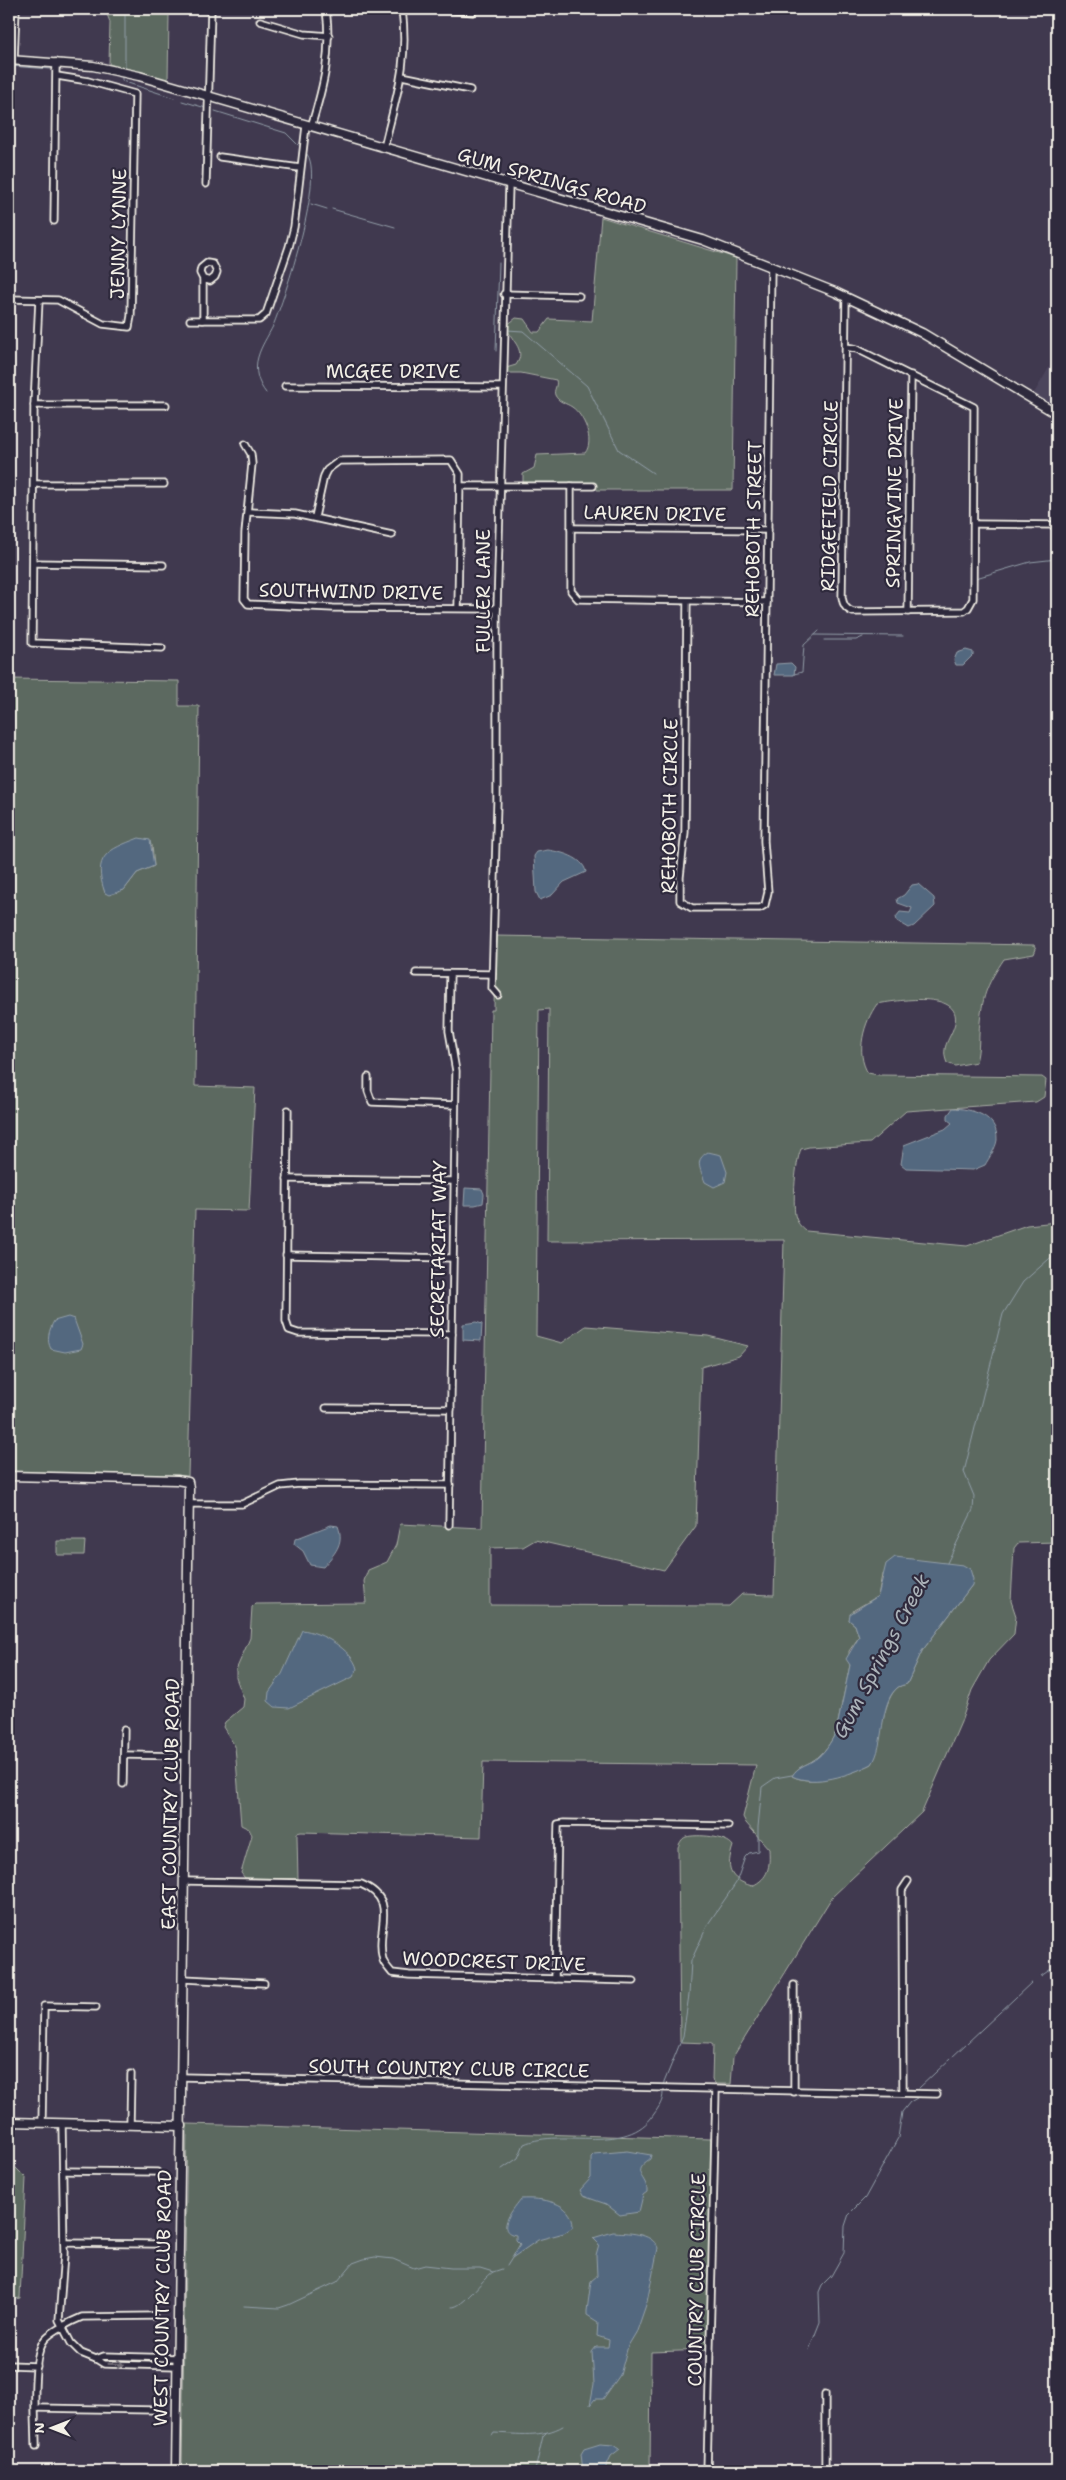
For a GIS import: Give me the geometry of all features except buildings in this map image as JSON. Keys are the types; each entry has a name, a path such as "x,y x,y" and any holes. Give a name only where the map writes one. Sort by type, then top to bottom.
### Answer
{"street":[{"path":"12,60 16,9"},
{"path":"206,184 211,9"},
{"path":"190,320 259,320 266,314 289,247 295,222 300,168 309,127 325,81 329,36 326,9"},
{"path":"384,148 402,76 404,46 402,9 413,9"},
{"path":"443,9 473,12"},
{"path":"260,21 304,34 329,36"},
{"name":"GUM SPRINGS ROAD","path":"12,60 56,62 123,72 703,240 846,297 922,333 1057,414"},
{"path":"54,221 58,76 56,62"},
{"name":"JENNY LYNNE","path":"9,299 58,300 103,324 129,327 131,316 135,94 88,81 58,76"},
{"path":"402,76 470,90"},
{"path":"220,157 300,168"},
{"name":"FULLER LANE","path":"498,995 492,988 492,974 498,793 497,609 504,294 509,185"},
{"name":"REHOBOTH STREET","path":"764,792 771,266"},
{"path":"203,320 204,279"},
{"path":"504,294 579,296"},
{"name":"RIDGEFIELD CIRCLE","path":"846,297 843,602 845,607 853,612 959,612 968,608 973,599 974,407 911,375"},
{"path":"39,300 34,405 35,484 32,643 162,648"},
{"path":"846,347 857,349 911,375"},
{"name":"SPRINGVINE DRIVE","path":"908,612 911,375"},
{"name":"MCGEE DRIVE","path":"285,386 502,386"},
{"path":"34,405 166,405"},
{"name":"SOUTHWIND DRIVE","path":"246,444 251,454 252,464 246,532 244,600 248,604 333,608 497,609"},
{"path":"315,517 326,470 339,461 451,460 460,474 458,608"},
{"path":"35,484 164,484"},
{"path":"460,486 593,486"},
{"path":"571,486 571,591 578,599 767,602"},
{"path":"249,512 296,514 315,517 392,535"},
{"path":"974,524 1057,525"},
{"name":"LAUREN DRIVE","path":"571,528 768,530"},
{"path":"34,563 163,565"},
{"name":"REHOBOTH CIRCLE","path":"687,602 685,832 679,896 683,904 692,908 754,909 765,905 768,892 764,840 764,792"},
{"path":"416,973 492,974"},
{"name":"SECRETARIAT WAY","path":"450,974 449,1030 456,1071 450,1525"},
{"path":"368,1077 368,1091 372,1102 455,1105"},
{"path":"288,1110 286,1321 289,1330 298,1333 452,1334"},
{"path":"287,1179 454,1181"},
{"path":"286,1255 453,1258"},
{"path":"326,1408 451,1410"},
{"name":"EAST COUNTRY CLUB ROAD","path":"9,1476 177,1480 188,1482 190,1504 182,2126"},
{"path":"190,1504 242,1504 280,1486 299,1484 450,1485"},
{"path":"123,1784 124,1730"},
{"path":"124,1755 186,1756"},
{"path":"555,1979 558,1824 728,1826"},
{"name":"WOODCREST DRIVE","path":"185,1880 361,1884 374,1890 383,1900 383,1961 392,1973 634,1981"},
{"path":"903,2093 902,1890 908,1881"},
{"path":"184,1979 264,1983"},
{"path":"794,1985 794,2092"},
{"path":"42,2123 44,2006 96,2007"},
{"path":"130,2125 131,2074"},
{"name":"SOUTH COUNTRY CLUB CIRCLE","path":"182,2077 937,2094"},
{"name":"COUNTRY CLUB CIRCLE","path":"707,2471 716,2090"},
{"path":"9,2122 182,2126"},
{"path":"62,2124 64,2242 59,2320 71,2343 77,2350 104,2364 177,2359"},
{"name":"WEST COUNTRY CLUB ROAD","path":"176,2471 182,2126"},
{"path":"63,2171 157,2172"},
{"path":"64,2242 155,2244"},
{"path":"36,2446 37,2366 39,2350 45,2339 72,2321 95,2316 154,2316"},
{"path":"96,2359 104,2356 138,2357 147,2353 177,2359"},
{"path":"9,2365 37,2366"},
{"path":"824,2471 825,2394"},
{"path":"36,2408 154,2410"}],"shaded area":[{"path":"105,9 139,9 143,12 169,14 168,81 109,64 110,22"},
{"path":"601,217 736,258 733,490 597,490 596,484 523,483 523,474 534,468 537,455 585,453 589,442 587,428 580,416 572,407 556,397 556,380 521,373 506,373 506,368 516,365 520,354 507,325 516,318 524,319 533,332 539,332 549,319 592,321"},
{"path":"1057,354 1057,409 1033,395"},
{"path":"9,679 179,681 179,706 199,706 195,1086 255,1088 249,1211 195,1210 188,1476 9,1473","holes":["152,845 154,866 137,873 124,890 105,893 101,876"]},
{"path":"495,936 1034,945 1036,949 1034,954 1004,959 990,982 981,1012 976,1062 955,1066 947,1063 945,1047 955,1023 954,1012 948,1005 938,1001 925,1000 877,1004 865,1028 862,1056 868,1073 878,1075 1042,1077 1046,1080 1044,1097 1036,1102 906,1111 870,1143 809,1147 801,1149 799,1155 795,1182 795,1215 799,1224 806,1231 967,1246 1027,1225 1057,1222 1057,1542 1018,1543 1014,1548 1011,1601 1016,1616 1014,1634 989,1660 972,1690 961,1722 922,1812 832,1897 733,2057 731,2084 715,2084 712,2080 713,2045 710,2043 680,2042 678,1847 683,1839 691,1836 704,1836 725,1840 733,1846 730,1866 731,1872 738,1880 752,1886 765,1876 769,1867 769,1849 743,1817 756,1765 483,1762 481,1837 301,1832 297,1833 298,1879 245,1878 241,1873 252,1835 249,1829 241,1825 235,1746 223,1727 225,1722 243,1707 244,1699 236,1678 236,1670 250,1638 252,1607 255,1604 366,1603 364,1581 368,1570 387,1562 396,1545 400,1524 482,1528 491,1010 494,1010","holes":["549,1009 547,1241 784,1240 774,1595 742,1594 729,1606 490,1605 490,1548 523,1547 535,1540 664,1570 696,1526 701,1367 739,1356 748,1346 708,1336 586,1326 562,1343 536,1336 539,1010","882,1575 972,1585 922,1651 907,1684 898,1687 891,1695 872,1764 854,1772 821,1780 800,1779 792,1776 799,1768 821,1754 836,1732 850,1665 849,1651 859,1637 855,1625 849,1620 854,1610 878,1596"]},
{"path":"57,1541 85,1541 84,1555 57,1555"},
{"path":"187,2124 711,2139 708,2350 651,2352 650,2471 182,2471"},
{"path":"9,2161 26,2178 20,2298 9,2300"}],"water":[{"path":"966,650 973,652 973,655 963,665 956,665 954,660 957,653"},
{"path":"791,663 795,667 794,675 774,675 776,664"},
{"path":"139,838 150,840 154,866 137,873 124,890 109,895 105,893 100,870 105,856 118,846"},
{"path":"548,850 576,859 581,863 586,872 564,882 552,895 540,900 536,892 534,856 537,852"},
{"path":"918,884 934,898 935,906 914,926 909,928 897,921 896,917 900,912 910,913 912,908 898,903 897,899 904,895 912,885"},
{"path":"953,1108 975,1112 988,1119 993,1125 997,1140 994,1150 985,1165 973,1170 906,1168 901,1164 904,1145 945,1129 952,1123 948,1120 948,1115"},
{"path":"708,1152 721,1155 727,1172 725,1182 714,1187 705,1182 699,1165 701,1158"},
{"path":"465,1188 482,1189 484,1194 483,1203 464,1205"},
{"path":"68,1317 74,1319 83,1344 81,1349 65,1352 51,1349 49,1335 54,1321"},
{"path":"476,1322 482,1324 481,1341 463,1340 463,1324"},
{"path":"331,1525 338,1526 340,1532 337,1548 323,1567 310,1565 303,1551 294,1544 295,1539"},
{"path":"895,1557 963,1565 970,1569 973,1579 972,1585 922,1651 907,1684 897,1688 891,1696 884,1715 879,1747 872,1764 843,1776 822,1780 801,1779 792,1776 799,1768 821,1754 836,1732 850,1665 846,1659 859,1637 855,1625 849,1620 850,1614 878,1596 886,1564"},
{"path":"302,1630 318,1634 335,1643 349,1655 357,1669 353,1677 289,1708 275,1707 268,1701 269,1692 282,1674"},
{"path":"627,2151 651,2155 650,2159 640,2168 647,2192 643,2195 639,2212 620,2215 606,2204 583,2196 580,2190 591,2178 591,2157 594,2154"},
{"path":"521,2199 538,2199 562,2206 572,2218 573,2227 564,2233 538,2240 512,2258 520,2244 516,2240 516,2235 506,2230 506,2225 510,2214"},
{"path":"613,2232 645,2236 655,2243 658,2248 647,2302 637,2331 628,2346 620,2375 603,2399 595,2399 590,2405 594,2384 592,2352 596,2347 608,2347 609,2340 597,2336 598,2322 587,2315 591,2281 597,2276 596,2255 599,2244 593,2238"},
{"path":"600,2444 614,2445 620,2449 611,2456 604,2471 583,2471 581,2454 584,2449"}],"waterway":[{"path":"125,9 125,66"},
{"path":"9,66 51,69"},
{"path":"122,77 122,81 174,98"},
{"path":"182,101 206,108"},
{"path":"215,111 286,133 298,145"},
{"path":"266,393 261,385 256,367 261,349 278,312 302,237 311,185 311,165 306,153"},
{"path":"311,204 327,209"},
{"path":"332,209 395,227"},
{"path":"496,351 499,263"},
{"path":"507,330 523,331 587,386 619,450 653,473"},
{"path":"976,578 1030,562 1057,559"},
{"path":"794,674 802,672 804,645 819,631"},
{"path":"815,635 903,636"},
{"path":"824,640 856,640 863,637"},
{"name":"Gum Springs Creek","path":"947,1563 973,1510 974,1496 964,1472 1003,1314 1023,1282 1057,1252"},
{"name":"Gum Springs Creek","path":"663,2085 683,2036 689,1995 691,1961 708,1924 736,1883 745,1857 749,1853 758,1851 762,1787 775,1778 792,1775"},
{"path":"1041,1976 1057,1965"},
{"path":"919,2088 1031,1983"},
{"path":"502,2169 518,2158 524,2144 557,2138 594,2138 628,2134 642,2127 654,2114 660,2104 663,2093"},
{"path":"809,2350 820,2322 819,2292 844,2253 845,2226 849,2214 865,2198 898,2138 902,2112 910,2102 917,2098"},
{"path":"244,2306 279,2308 288,2305 337,2282 353,2263 375,2257 393,2259 414,2268 425,2265 451,2268 480,2268 493,2272 502,2269"},
{"path":"507,2266 512,2258"},
{"path":"452,2307 462,2303 493,2272"},
{"path":"492,2436 494,2433 538,2434 563,2426"},
{"path":"535,2471 543,2436 547,2432"}]}
